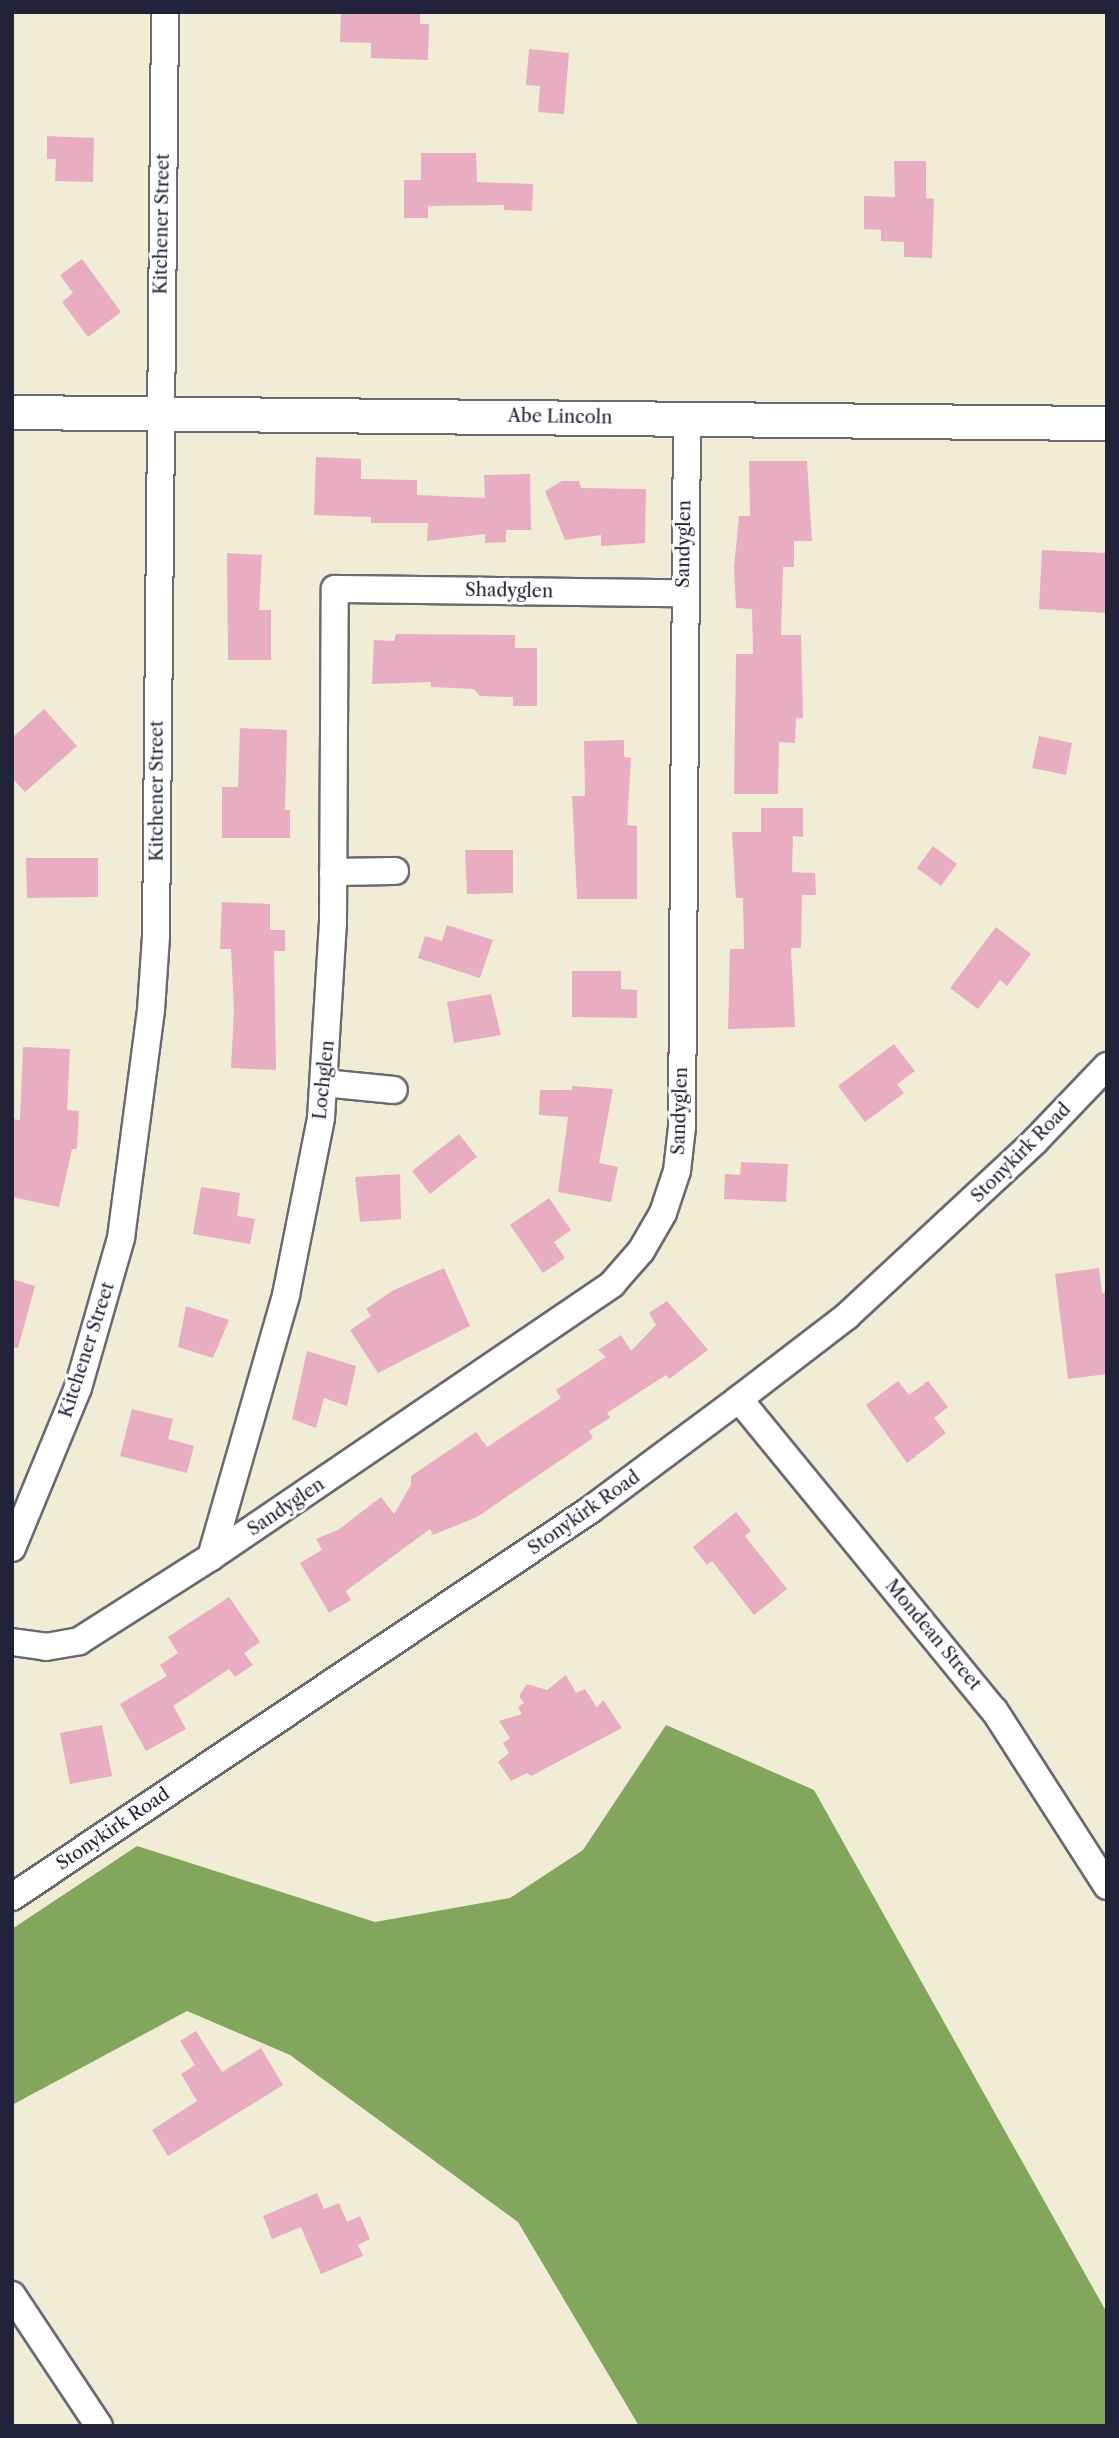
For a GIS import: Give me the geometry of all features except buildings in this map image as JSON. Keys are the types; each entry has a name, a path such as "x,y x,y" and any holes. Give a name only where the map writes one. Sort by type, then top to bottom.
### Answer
{"street":[{"name":"Kitchener Street","path":"12,1548 78,1388 103,1306 121,1238 142,1097 156,936 165,12"},
{"name":"Abe Lincoln","path":"12,412 1107,423"},
{"name":"Sandyglen","path":"12,1642 46,1647 79,1641 211,1557 612,1284 641,1251 663,1213 677,1171 682,1127 683,593 687,418"},
{"name":"Shadyglen","path":"335,589 683,593"},
{"name":"Lochglen","path":"211,1557 289,1282 324,1083 333,872 335,589"},
{"path":"333,872 395,871"},
{"name":"Stonykirk Road","path":"12,1897 590,1510 739,1399 847,1316 1035,1141 1107,1066"},
{"path":"324,1083 394,1090"},
{"name":"Mondean Street","path":"739,1399 994,1710 1107,1886"},
{"path":"12,2295 99,2426"}],"green space":[{"path":"666,1725 814,1790 1107,2313 1107,2426 639,2426 518,2222 290,2055 187,2011 12,2105 12,1929 137,1846 375,1922 510,1898 583,1850"}]}
